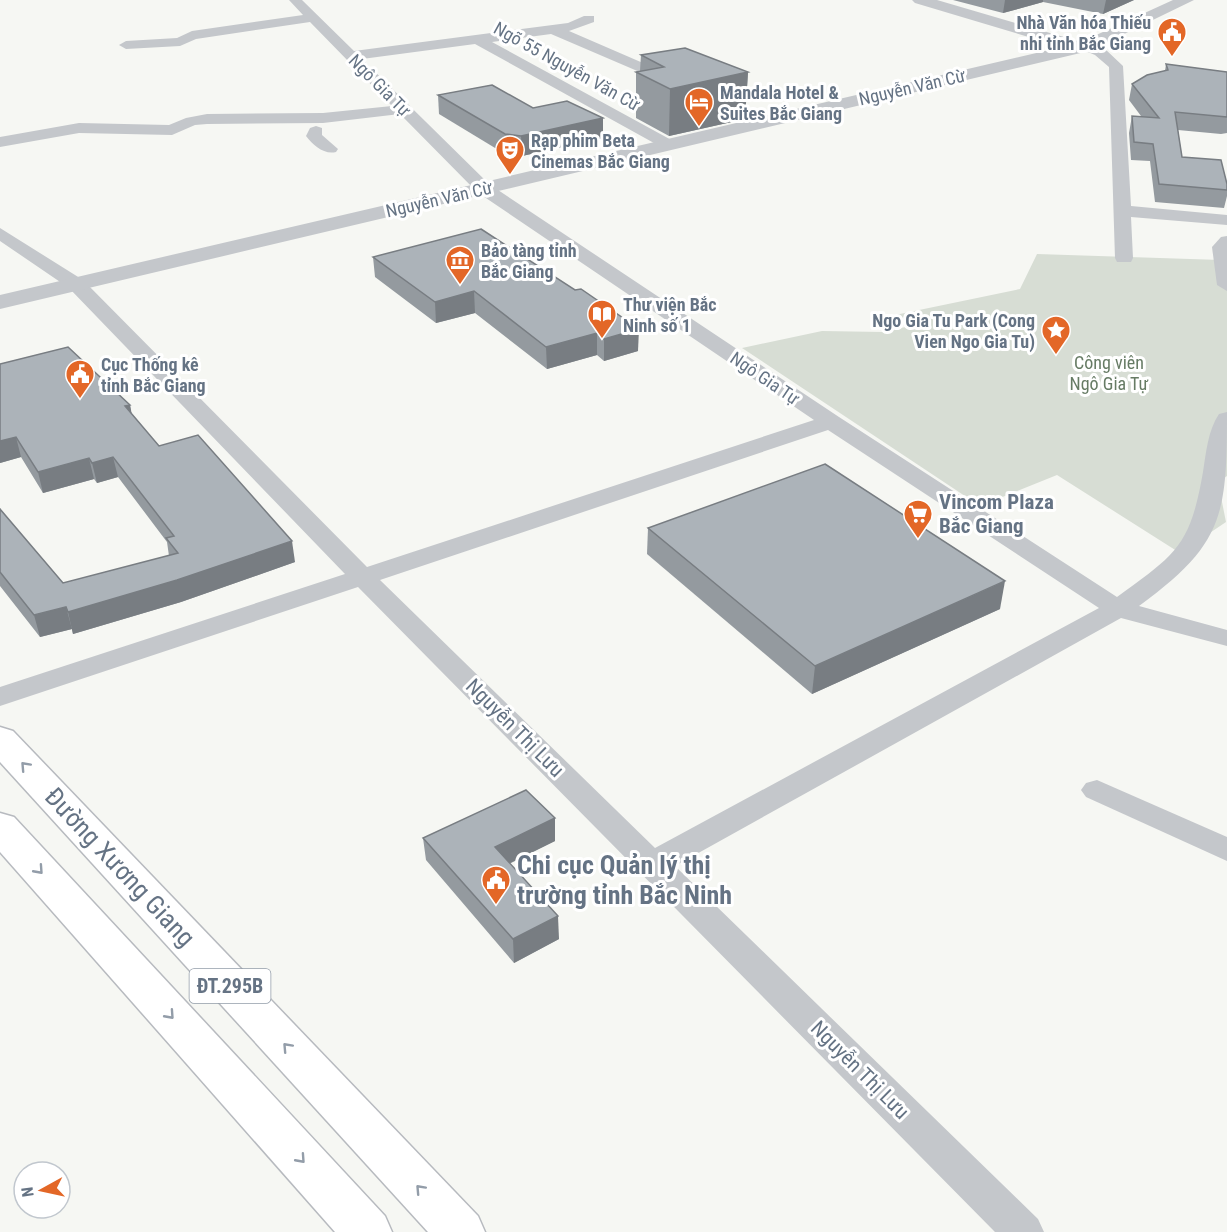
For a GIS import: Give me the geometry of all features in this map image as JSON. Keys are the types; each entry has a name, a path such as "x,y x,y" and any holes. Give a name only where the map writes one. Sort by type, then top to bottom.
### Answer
{"main road":[{"name":"Đường Xương Giang","path":"0,739 460,1232"},
{"name":"ĐT.295B","path":"0,827 366,1232"}],"street":[{"name":"Ngô Gia Tự","path":"295,0 483,188 831,422 1118,609 1227,638"},
{"path":"920,0 1100,52 1116,66 1124,258"},
{"name":"Nguyễn Văn Cừ","path":"0,302 1083,47 1186,0"},
{"path":"126,45 180,42 192,34 313,18"},
{"path":"351,56 578,25 589,19"},
{"path":"552,29 769,121"},
{"name":"Ngõ 55 Nguyễn Văn Cừ","path":"477,39 669,145"},
{"path":"260,133 404,109"},
{"path":"0,142 78,128 172,130 191,121 207,119 316,125"},
{"path":"316,125 314,136 330,149"},
{"path":"1123,211 1227,220"},
{"name":"Nguyễn Thị Lưu","path":"0,233 76,284 363,578 1023,1232"},
{"path":"1227,241 1221,247 1220,256 1227,285"},
{"path":"652,864 1118,609 1185,556 1201,532 1216,520 1217,443 1227,419"},
{"path":"0,697 831,422"},
{"path":"1097,790 1227,850"}],"green space":[{"name":"Công viên Ngô Gia Tự","path":"1037,254 1221,260 1227,279 1227,476 1218,482 1226,522 1180,553 1057,475 980,506 742,348 822,331 883,332 910,326 895,315 1020,289"}],"building":[{"path":"685,48 748,72 670,89 636,72 664,67 641,55"},
{"path":"1166,64 1227,72 1227,117 1175,112 1182,157 1221,160 1227,190 1159,184 1153,144 1134,142 1132,116 1159,118 1132,84 1147,75 1168,70"},
{"path":"492,85 533,108 567,101 603,118 521,136 505,134 438,95"},
{"path":"481,229 575,290 581,289 639,329 604,339 597,333 546,347 474,291 435,302 373,257"},
{"path":"68,347 130,405 125,406 159,446 198,435 292,541 177,580 68,612 66,607 34,615 0,572 0,509 63,583 178,553 166,538 174,536 113,457 92,463 89,458 38,472 16,437 0,441 0,364"},
{"path":"825,464 1005,581 815,666 648,528"},
{"path":"526,790 555,818 495,847 558,916 513,939 423,838"}],"place":[{"name":"Nhà Văn hóa Thiếu nhi tỉnh Bắc Giang","path":"1172,58"},
{"name":"Mandala Hotel & Suites Bắc Giang","path":"699,128"},
{"name":"Rạp phim Beta Cinemas Bắc Giang","path":"510,176"},
{"name":"Bảo tàng tỉnh Bắc Giang","path":"460,286"},
{"name":"Thư viện Bắc Ninh số 1","path":"602,340"},
{"name":"Ngo Gia Tu Park (Cong Vien Ngo Gia Tu)","path":"1056,356"},
{"name":"Cục Thống kê tỉnh Bắc Giang","path":"80,400"},
{"name":"Vincom Plaza Bắc Giang","path":"918,540"},
{"name":"Chi cục Quản lý thị trường tỉnh Bắc Ninh","path":"496,906"}]}
